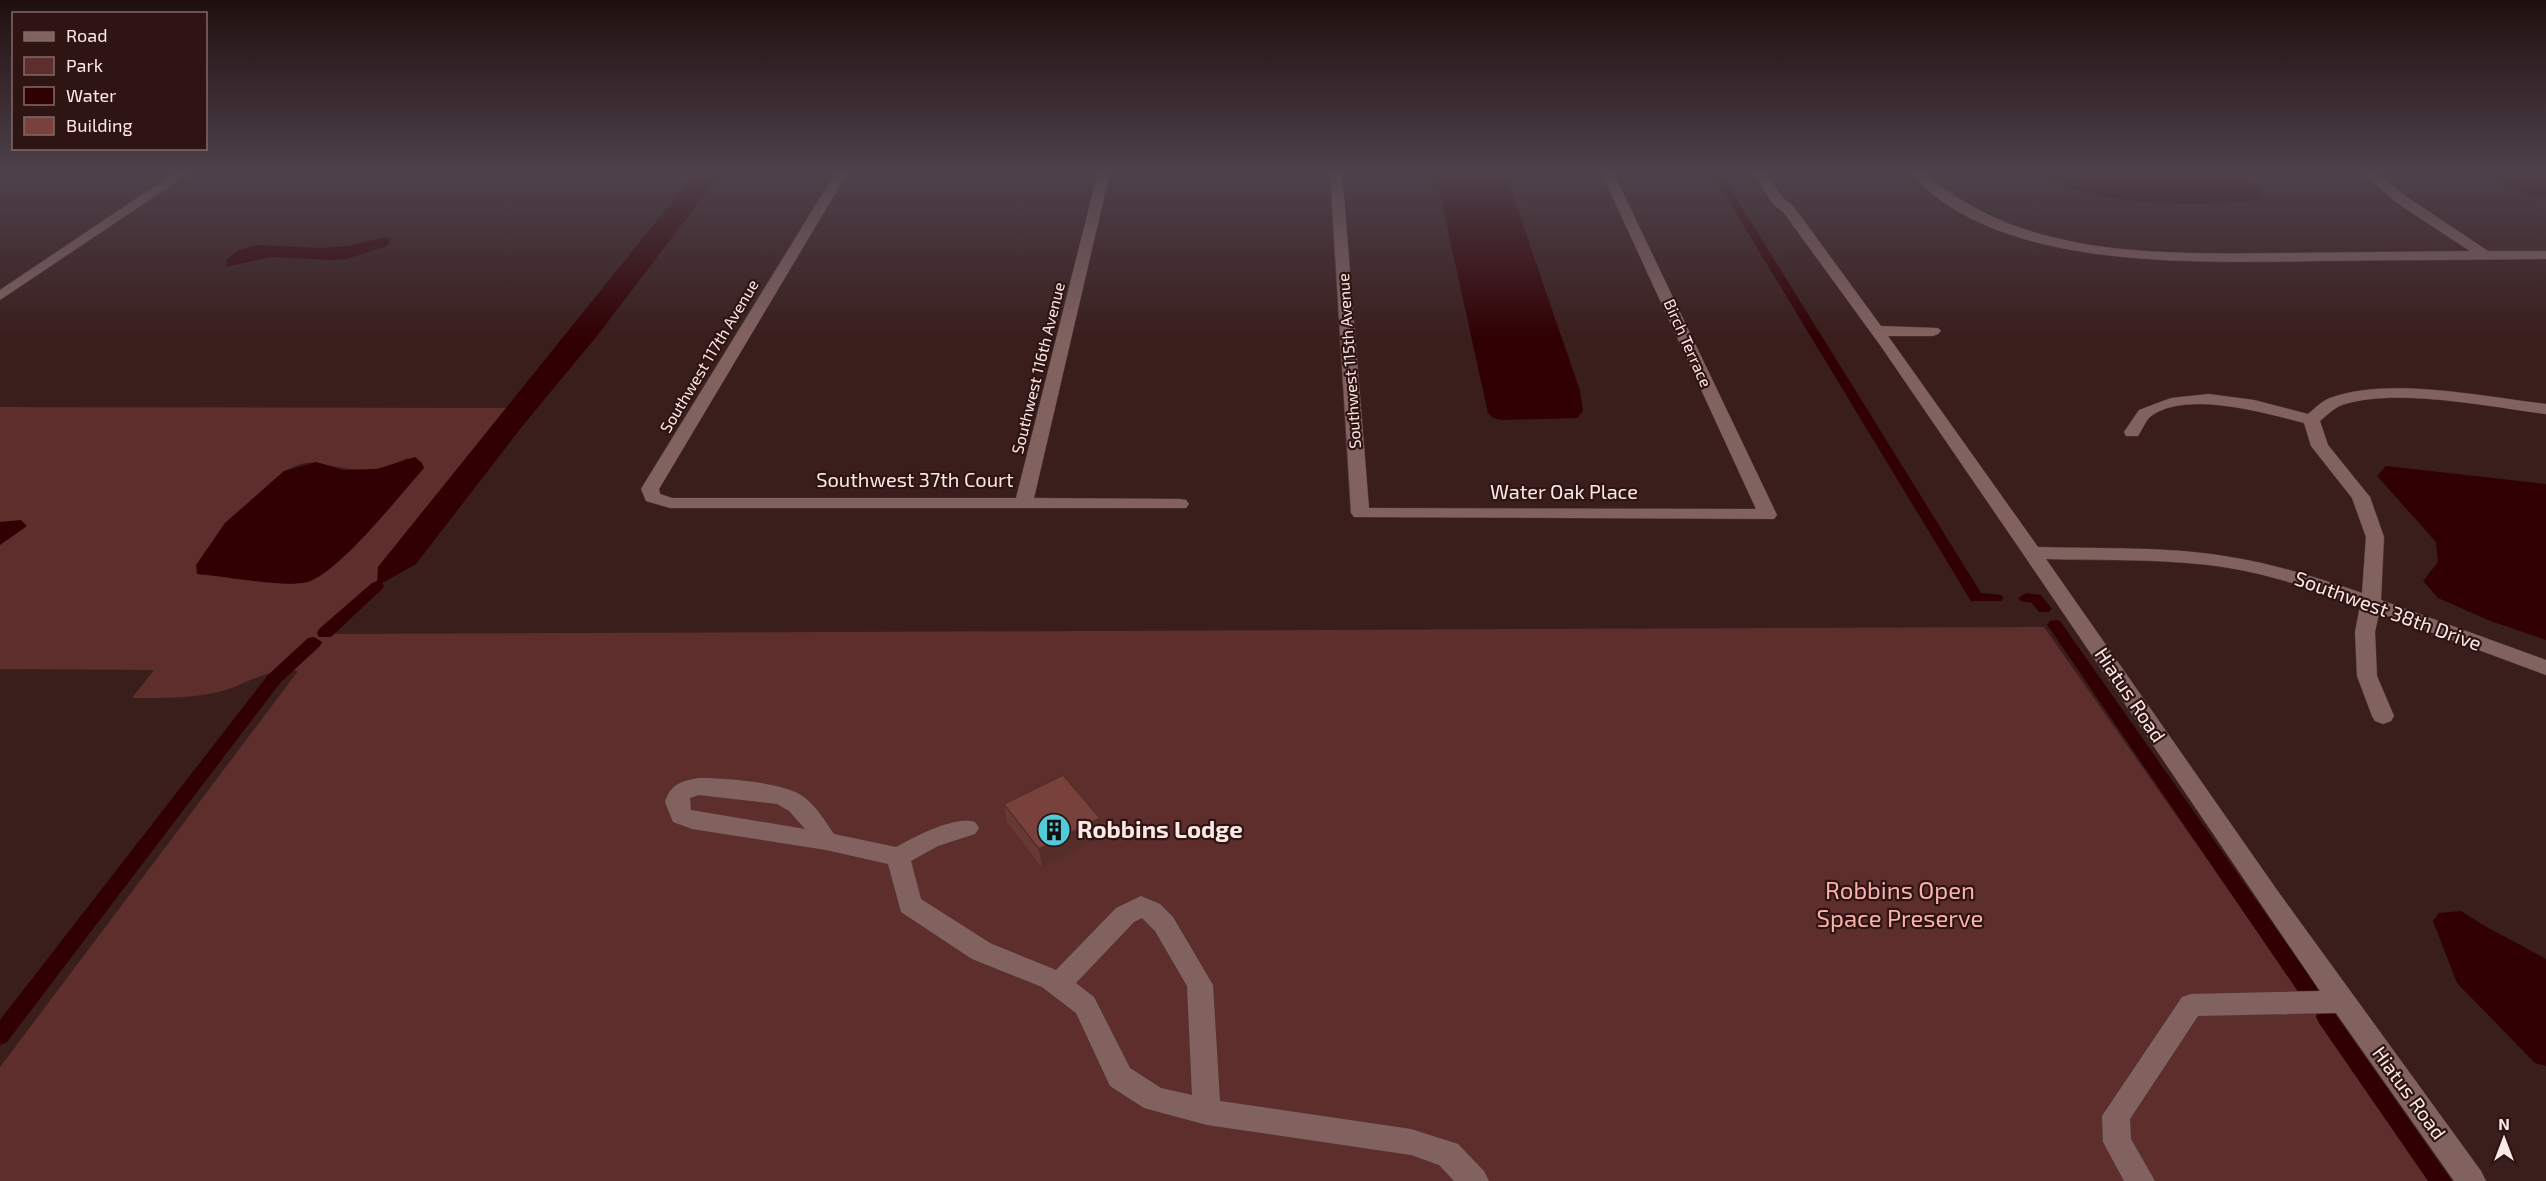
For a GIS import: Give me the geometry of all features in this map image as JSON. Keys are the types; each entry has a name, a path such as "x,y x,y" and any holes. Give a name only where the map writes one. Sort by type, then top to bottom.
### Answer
{"street":[{"path":"0,296 103,227"},
{"name":"Southwest 117th Avenue","path":"652,497 650,489 809,227"},
{"name":"Southwest 116th Avenue","path":"1024,503 1091,227"},
{"name":"Southwest 115th Avenue","path":"1340,227 1360,513"},
{"name":"Birch Terrace","path":"1634,227 1768,515"},
{"name":"Hiatus Road","path":"1802,227 1878,331 2268,897 2471,1181"},
{"path":"2006,227 2074,246 2175,258 2546,255"},
{"path":"2443,227 2486,256"},
{"path":"1878,331 1933,331"},
{"path":"2311,420 2336,401 2371,394 2410,394 2546,409"},
{"path":"2132,432 2145,413 2170,403 2209,399 2254,405 2311,420"},
{"path":"2311,420 2320,446 2361,497 2375,537 2371,603 2366,632 2367,676 2382,716"},
{"name":"Southwest 37th Court","path":"652,497 670,503 1180,504"},
{"name":"Water Oak Place","path":"1360,513 1768,515"},
{"name":"Southwest 38th Drive","path":"2029,548 2163,545 2195,550 2228,562 2290,575 2546,668"},
{"name":"Southwest 38th Drive","path":"2029,548 2138,556 2168,563 2201,566 2228,562"},
{"path":"826,841 803,809 785,797 708,784 694,785 683,791 678,798 677,808 681,816 692,820 826,841 898,856 930,840 968,828"},
{"path":"898,856 910,905 981,951 1050,979 1085,1005 1120,1077 1154,1100 1208,1112 1411,1142 1448,1154 1474,1181"},
{"path":"1059,985 1125,915 1141,906 1151,911 1164,924 1200,986 1208,1112"},
{"path":"2140,1181 2116,1142 2116,1116 2191,1005 2343,1002"}],"green space":[{"name":"Robbins Open Space Preserve","path":"0,407 508,408 378,567 377,586 325,632 328,634 2044,627 2433,1181 0,1181 0,1067 298,671 269,673 226,690 203,695 132,698 154,670 0,669","holes":["407,458 424,468 353,548 309,582 292,584 197,574 226,522 289,469 300,464 311,463 365,470 376,469"]}],"water":[{"path":"652,227 680,227 597,336 524,424 416,564 377,586 378,567"},
{"path":"1447,227 1524,227 1580,391 1583,411 1577,418 1502,420 1493,418 1488,413"},
{"path":"385,237 391,239 387,246 347,259 270,257 226,267 227,259 239,250 259,245 320,248 349,246"},
{"path":"415,457 424,468 351,550 320,576 307,582 284,584 197,574 196,565 225,523 284,471 316,462 343,470 377,469"},
{"path":"2386,466 2546,484 2546,640 2488,620 2438,598 2423,581 2438,562 2436,542 2377,476"},
{"path":"21,520 27,526 0,545 0,522"},
{"path":"2461,911 2546,959 2546,1066 2535,1063 2457,983 2433,921 2439,913"}],"building":[{"path":"1063,775 1100,818 1039,849 1004,804"}],"waterway":[{"path":"1749,227 1976,598 1996,598"},
{"path":"325,633 377,586"},
{"path":"2026,598 2036,598 2044,609"},
{"path":"2055,625 2308,990"},
{"path":"0,1036 274,679 314,642"},
{"path":"2326,1017 2441,1181"}],"place":[{"name":"Robbins Lodge","path":"1054,830"}]}
